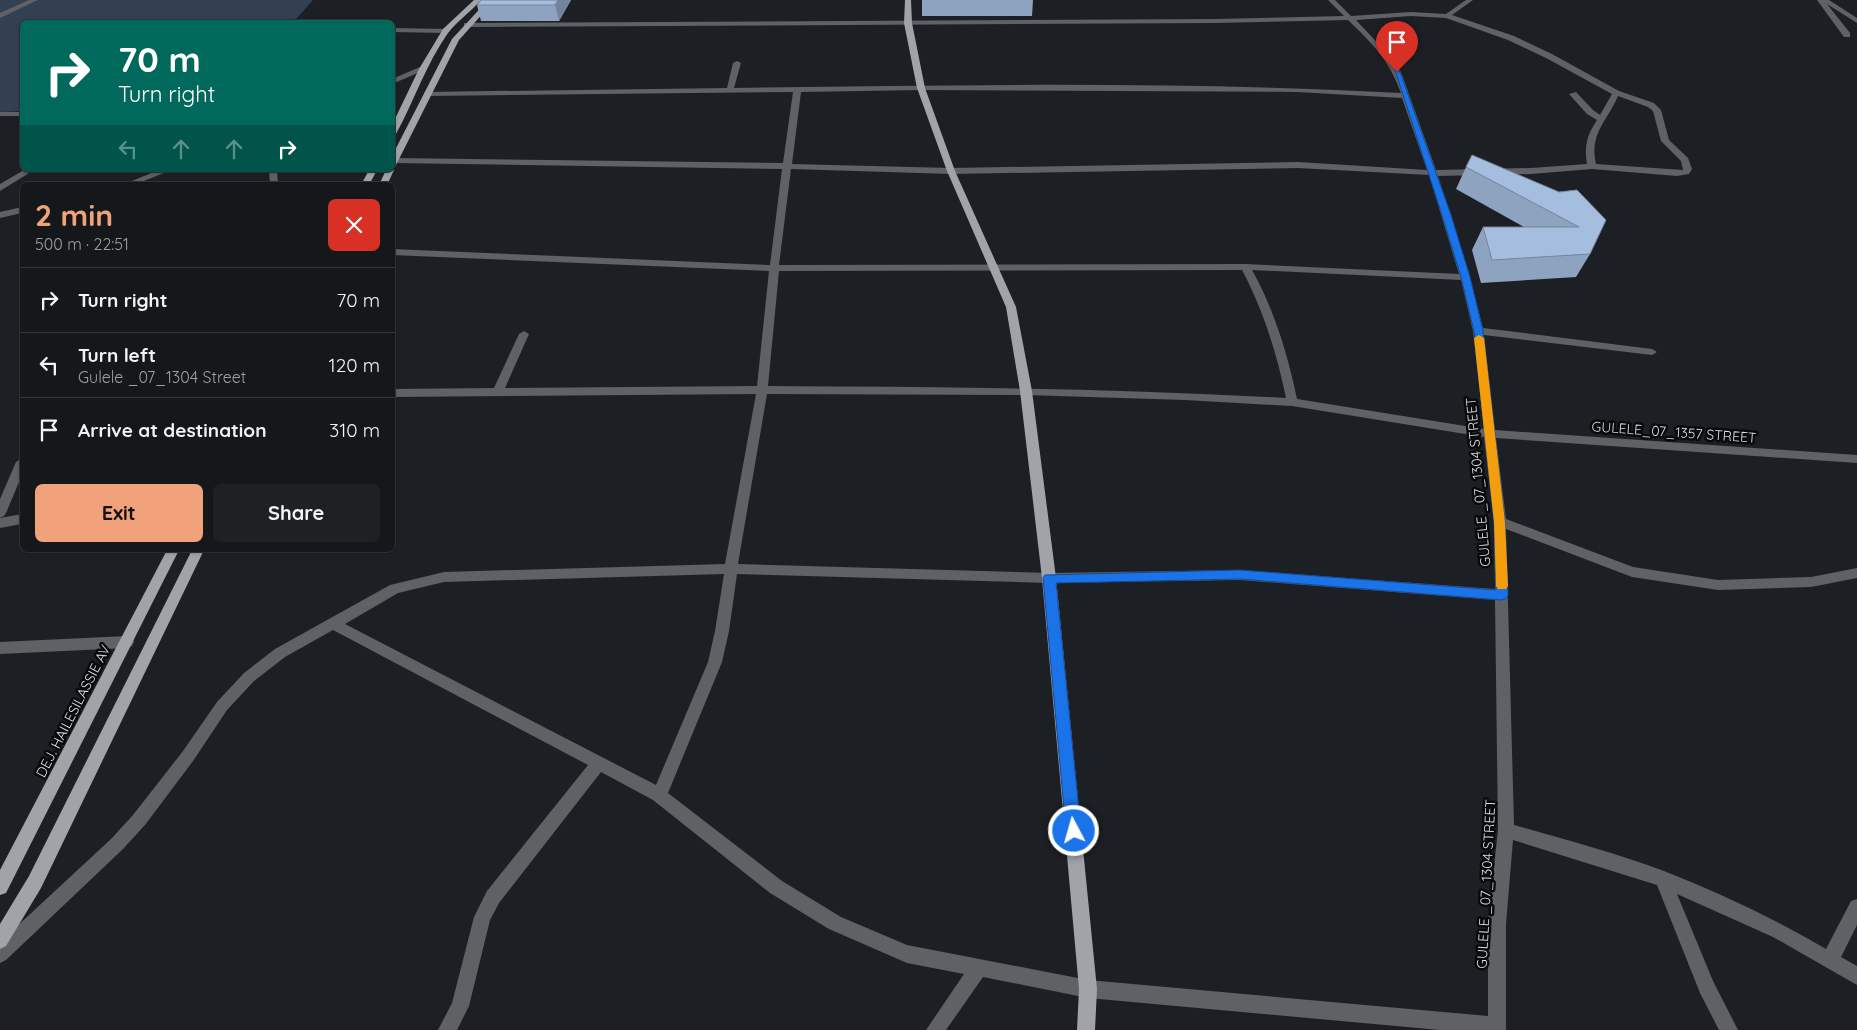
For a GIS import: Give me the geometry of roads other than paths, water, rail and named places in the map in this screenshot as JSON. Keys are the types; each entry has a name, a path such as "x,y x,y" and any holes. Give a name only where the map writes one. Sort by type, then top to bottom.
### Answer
{"main road":[{"path":"395,128 410,100 423,68 446,30 478,0"},
{"path":"395,161 456,39 492,0"},
{"path":"908,0 908,23 921,88 951,171 995,267 1011,307 1026,391 1049,578 1088,989 1086,1030"},
{"name":"DEJ. HAILESILASSIE AV","path":"0,887 172,552"},
{"path":"0,940 34,882 65,822 197,552"}],"street":[{"path":"0,16 35,0"},
{"name":"GULELE _07_1304 STREET","path":"1331,0 1386,55 1397,72 1465,277 1478,331 1500,522 1502,595 1506,830 1497,924 1496,1028"},
{"path":"1447,16 1470,0"},
{"path":"1822,0 1844,11 1857,21"},
{"path":"1822,0 1848,35"},
{"path":"1844,11 1857,12"},
{"path":"395,163 788,166 951,171 1298,165 1432,173 1531,171 1592,166 1677,172 1686,172 1688,169 1685,160 1665,141 1657,110 1651,105 1616,93 1549,56 1511,38 1447,16 1411,14 1379,17 1215,21 467,26"},
{"path":"395,30 446,30"},
{"path":"730,90 737,63"},
{"path":"395,81 423,68"},
{"path":"428,94 921,88 1297,90 1406,96"},
{"path":"659,795 715,662 722,631 730,569 762,390 774,268 797,90"},
{"path":"1592,166 1588,147 1594,128 1602,119 1616,93"},
{"path":"1573,94 1590,112 1602,119"},
{"path":"0,114 20,114"},
{"path":"0,188 27,172"},
{"path":"134,182 162,172"},
{"path":"0,215 20,210"},
{"path":"395,252 774,268 1246,267 1465,277"},
{"path":"1246,267 1260,294 1287,376 1292,402"},
{"path":"1478,331 1652,352"},
{"path":"497,393 524,334"},
{"name":"GULELE_07_1357 STREET","path":"395,393 762,390 1026,391 1292,402 1490,434 1857,459"},
{"path":"0,514 20,467"},
{"path":"0,523 20,519"},
{"path":"1500,522 1632,572 1708,584 1811,582 1857,573"},
{"path":"0,954 117,844 139,820 188,756 222,706 237,689 280,653 331,623 395,589 444,577 730,569 1049,578 1240,575 1502,595"},
{"path":"331,623 659,795 776,887 835,923 907,954 1088,989 1496,1028"},
{"path":"0,648 127,642"},
{"path":"447,1030 460,1006 482,917 494,897 598,763"},
{"path":"1506,830 1617,863 1662,879 1779,931 1857,976"},
{"path":"1662,879 1706,987 1729,1030"},
{"path":"1830,960 1857,907"},
{"path":"934,1030 979,968"}]}
